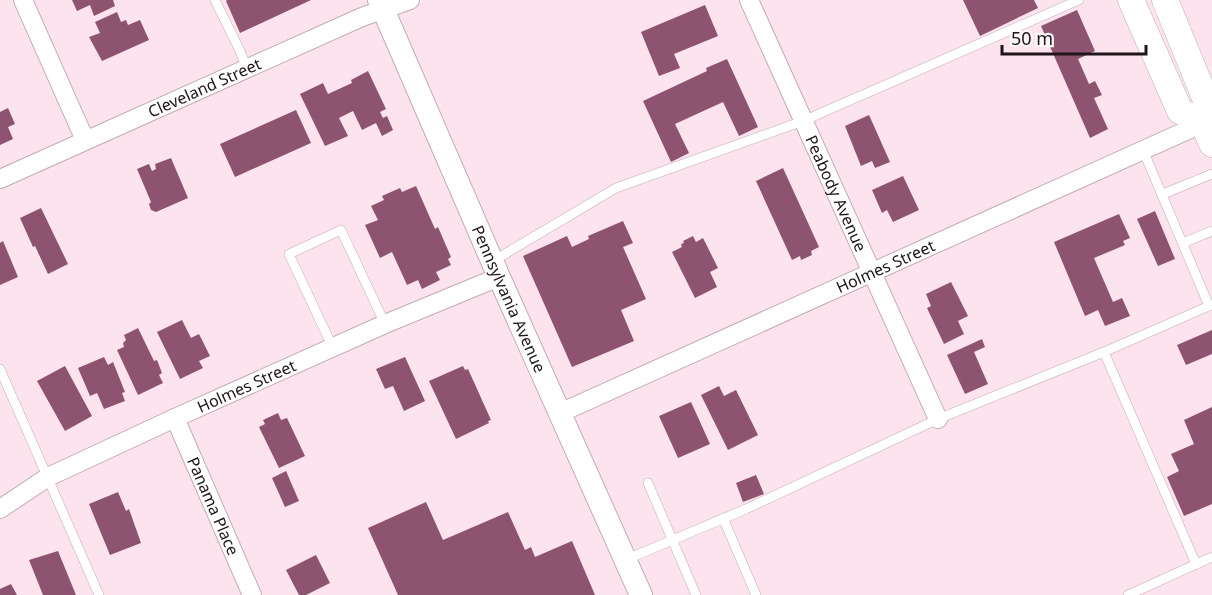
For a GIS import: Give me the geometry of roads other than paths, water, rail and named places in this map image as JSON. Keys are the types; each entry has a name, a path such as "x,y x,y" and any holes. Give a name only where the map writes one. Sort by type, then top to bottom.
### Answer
{"main road":[{"path":"1131,0 1180,111 1209,129"},
{"path":"1166,0 1206,100 1209,129"}],"street":[{"path":"23,0 85,140"},
{"name":"Cleveland Street","path":"0,178 362,17 382,5 410,0"},
{"name":"Peabody Avenue","path":"749,0 938,419"},
{"name":"Pennsylvania Avenue","path":"382,5 641,595"},
{"name":"Holmes Street","path":"560,413 1143,150 1209,129"},
{"name":"Holmes Street","path":"0,509 48,477 385,324 496,269"},
{"name":"Panama Place","path":"175,418 252,595"}],"lane":[{"path":"215,0 247,68"},
{"path":"496,269 616,188 803,121 1079,0"},
{"path":"625,560 746,509 938,419 1104,352 1210,305 1143,150"},
{"path":"1163,194 1212,174"},
{"path":"333,348 289,255 341,230 385,324"},
{"path":"1183,243 1212,231"},
{"path":"1104,352 1196,564"},
{"path":"0,369 99,595"},
{"path":"648,483 696,595"},
{"path":"723,518 756,595"},
{"path":"1128,595 1212,557"}]}
